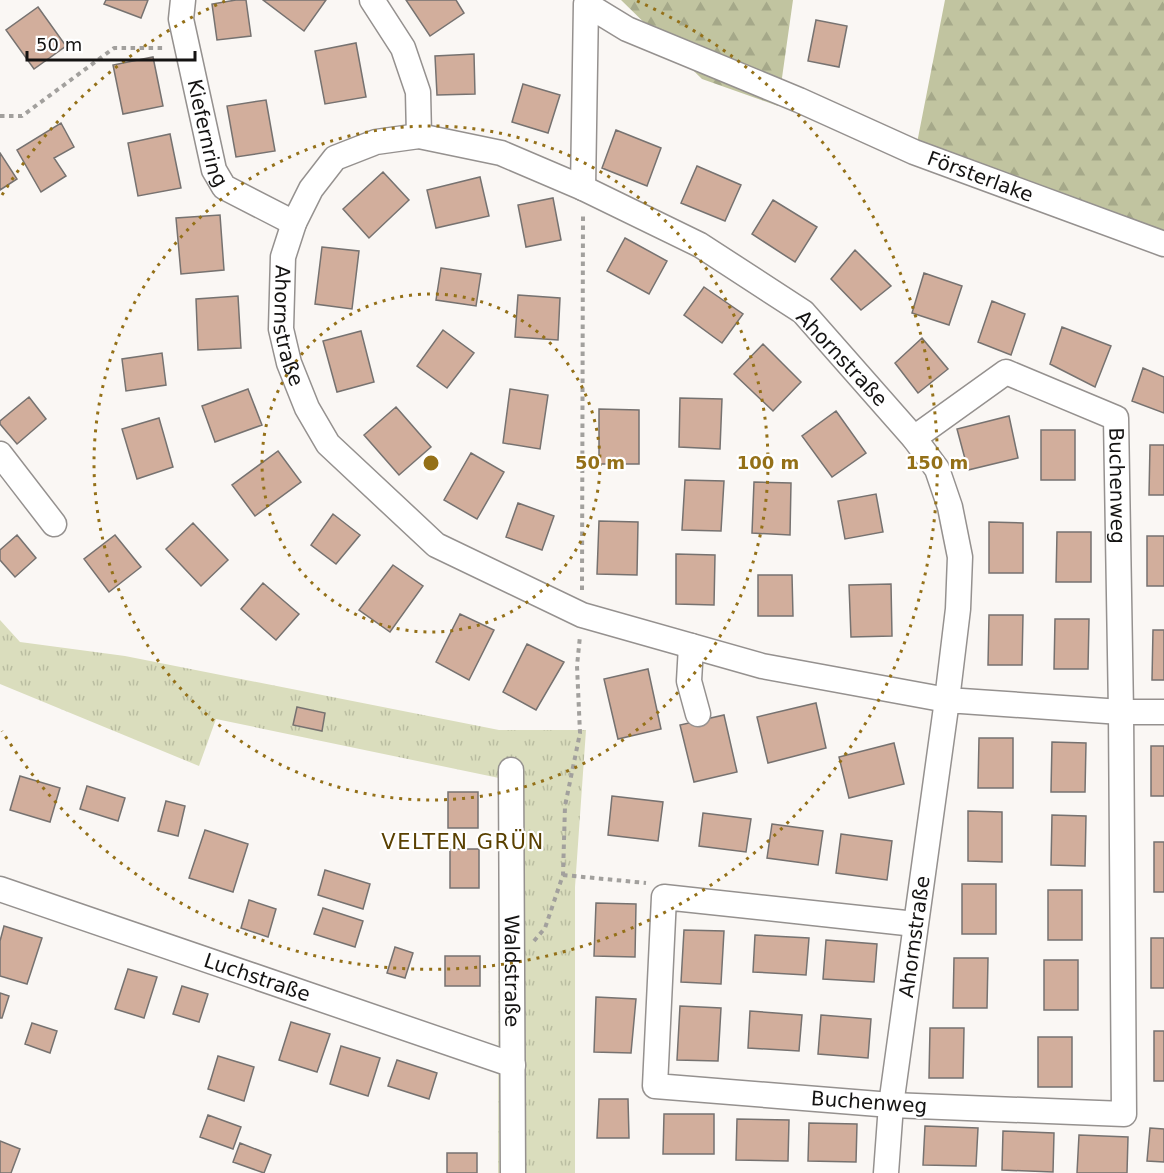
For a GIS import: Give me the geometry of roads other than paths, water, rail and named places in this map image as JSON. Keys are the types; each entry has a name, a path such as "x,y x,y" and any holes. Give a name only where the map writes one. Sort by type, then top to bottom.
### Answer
{"street":[{"name":"Kiefernring","path":"183,0 181,19 214,170 224,187 294,223"},
{"path":"372,0 403,48 418,92 419,136"},
{"name":"Försterlake","path":"583,188 586,4 627,28 799,100 914,152 1164,244"},
{"name":"Ahornstraße","path":"886,1173 891,1105 947,700 958,609 960,557 950,507 937,469 914,438 804,312 700,245 583,188 501,153 419,136 376,142 335,158 311,189 294,223 283,256 281,329 289,363 307,408 328,444 436,545 582,615 762,666 947,700"},
{"name":"Buchenweg","path":"914,438 1006,372 1116,418 1124,1114 891,1105 655,1086 663,897 915,924"},
{"path":"0,454 54,524"},
{"path":"691,646 689,681 698,714"},
{"path":"947,700 1121,712 1164,712"},
{"name":"Waldstraße","path":"511,770 513,1173"},
{"name":"Luchstraße","path":"0,889 513,1065"}],"district":[{"name":"VELTEN GRÜN","path":"463,842"}]}
